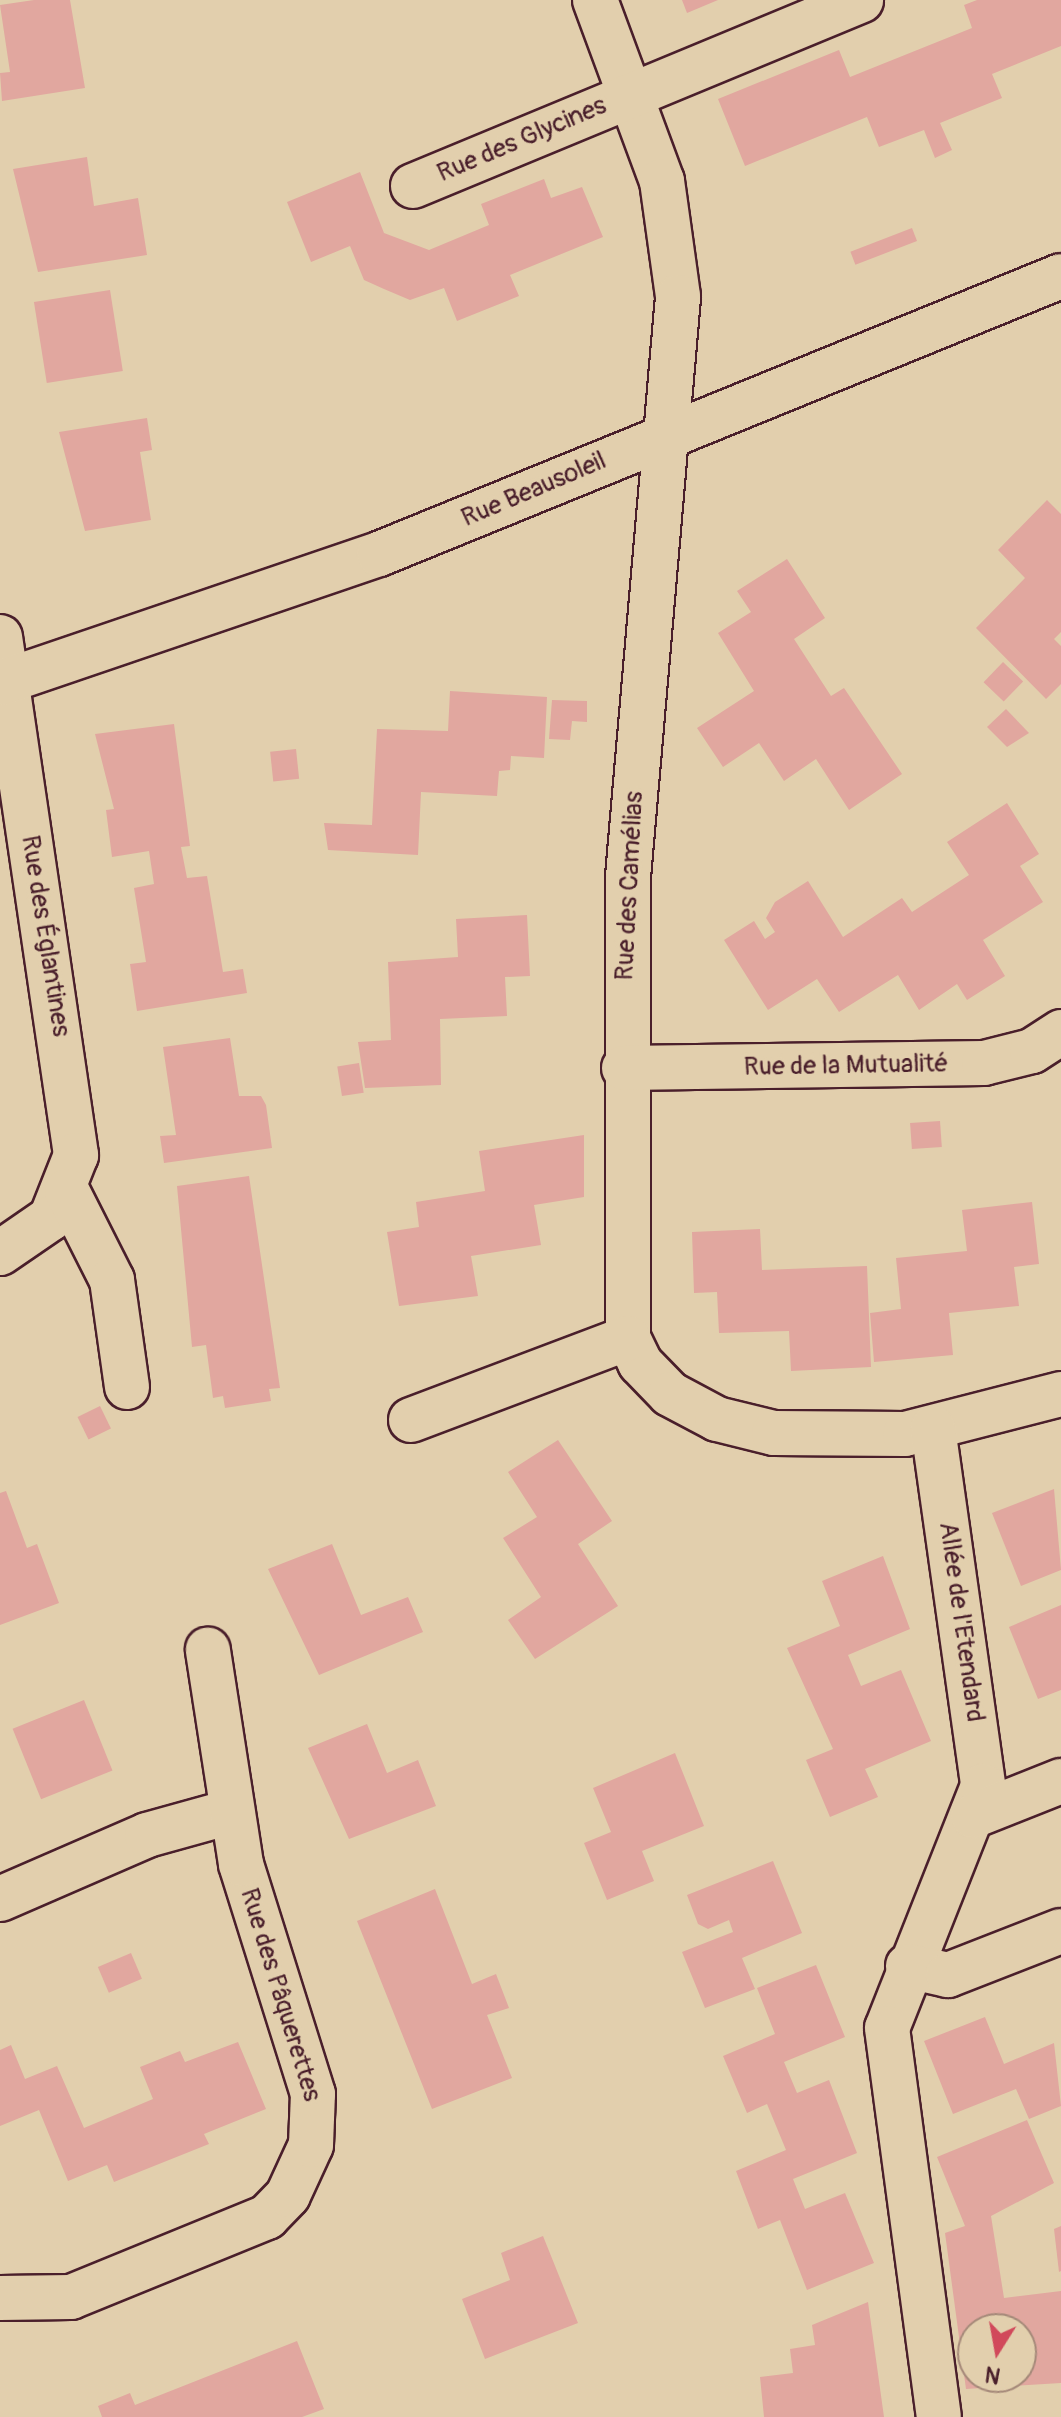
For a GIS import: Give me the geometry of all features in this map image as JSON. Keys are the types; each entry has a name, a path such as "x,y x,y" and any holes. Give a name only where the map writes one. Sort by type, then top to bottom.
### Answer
{"street":[{"name":"Rue des Glycines","path":"595,0 631,95 675,236 676,333 665,435"},
{"name":"Rue des Glycines","path":"413,186 861,0"},
{"name":"Rue Beausoleil","path":"3,682 379,554 1061,276"},
{"name":"Rue des Camélias","path":"628,1338 624,1068 631,827 665,435"},
{"name":"Rue des Églantines","path":"0,637 3,682 75,1140 67,1191 41,1228 0,1253"},
{"name":"Rue de la Mutualité","path":"624,1068 984,1063 1032,1051 1061,1032"},
{"path":"67,1191 112,1280 127,1387"},
{"path":"411,1420 628,1338 659,1385 734,1425 848,1437 933,1428 1061,1394"},
{"name":"Allée de l'Etendard","path":"933,1428 982,1771 973,1816 890,2011 887,2050 939,2417"},
{"name":"Rue des Pâquerettes","path":"0,2298 71,2297 267,2217 298,2178 315,2128 313,2094 230,1812 208,1650"},
{"path":"973,1816 1061,1781"},
{"path":"0,1899 147,1835 230,1812"},
{"path":"908,1966 948,1975 1061,1931"}],"building":[{"path":"34,0 70,0 85,88 2,101 0,73 10,72 0,5"},
{"path":"682,0 718,0 687,13"},
{"path":"977,0 1061,0 1061,46 992,74 1002,98 940,123 952,150 935,158 924,130 879,147 867,117 745,166 718,99 839,50 850,77 972,28 964,5"},
{"path":"87,157 94,206 138,198 147,255 38,272 13,169"},
{"path":"360,172 384,233 429,250 489,225 481,204 544,179 551,198 582,187 603,237 510,275 519,296 457,321 444,288 410,300 364,280 350,246 311,262 287,202"},
{"path":"912,228 917,241 855,265 850,252"},
{"path":"110,290 123,371 47,383 34,302"},
{"path":"147,418 152,450 140,452 151,520 85,531 59,432"},
{"path":"1047,500 1061,514 1061,632 1054,639 1061,646 1061,684 1046,699 976,628 1025,578 998,550"},
{"path":"787,559 825,618 794,639 831,696 844,688 902,774 849,810 816,759 784,781 759,743 723,767 697,728 754,691 718,633 751,612 737,591"},
{"path":"1003,662 1023,681 1004,702 984,682"},
{"path":"450,691 547,697 544,758 511,756 510,770 499,771 497,796 421,792 418,855 328,850 324,823 372,825 377,729 448,731"},
{"path":"552,700 587,701 587,722 572,721 570,740 549,739"},
{"path":"1006,709 1029,733 1007,747 987,727"},
{"path":"174,724 190,846 181,847 187,878 207,876 223,972 243,969 247,993 137,1011 130,964 146,962 134,888 154,884 149,851 112,857 106,810 114,809 95,734"},
{"path":"296,749 299,779 273,782 270,752"},
{"path":"1007,803 1039,854 1020,866 1043,902 983,940 1005,976 967,1000 957,984 919,1010 898,975 839,1012 817,979 768,1010 724,940 754,921 765,939 775,932 766,918 775,902 808,881 843,937 902,898 912,912 969,875 947,842"},
{"path":"527,915 530,976 505,977 507,1016 440,1019 441,1085 365,1088 358,1042 391,1040 388,962 458,957 456,919"},
{"path":"230,1038 239,1096 261,1096 266,1105 272,1148 164,1163 160,1136 176,1135 163,1047"},
{"path":"359,1063 364,1093 342,1096 337,1066"},
{"path":"940,1121 942,1147 912,1149 910,1123"},
{"path":"584,1135 584,1197 534,1205 541,1245 471,1256 478,1296 399,1306 387,1232 419,1227 416,1202 485,1191 479,1151"},
{"path":"249,1176 280,1388 269,1389 271,1401 225,1408 223,1396 213,1398 206,1345 192,1347 177,1186"},
{"path":"1032,1202 1039,1264 1014,1267 1019,1306 949,1313 953,1355 874,1362 870,1313 901,1309 896,1258 967,1251 962,1210"},
{"path":"760,1229 762,1270 867,1266 871,1367 791,1371 789,1331 719,1333 717,1292 694,1293 692,1232"},
{"path":"100,1406 111,1428 88,1439 78,1417"},
{"path":"558,1440 612,1521 578,1544 618,1606 535,1659 508,1620 541,1597 503,1538 537,1517 508,1472"},
{"path":"1054,1489 1061,1570 1021,1586 992,1513"},
{"path":"6,1491 27,1548 37,1544 59,1603 0,1625 0,1493"},
{"path":"332,1544 361,1615 408,1597 423,1632 319,1675 268,1569"},
{"path":"883,1556 910,1629 848,1655 861,1686 901,1670 931,1741 865,1769 878,1797 830,1817 806,1760 833,1749 787,1648 840,1626 822,1581"},
{"path":"1061,1605 1061,1690 1038,1699 1009,1627"},
{"path":"84,1700 112,1770 41,1799 13,1729"},
{"path":"367,1724 387,1773 418,1760 436,1806 349,1839 308,1748"},
{"path":"675,1753 704,1826 642,1851 654,1881 607,1900 584,1843 611,1832 593,1788"},
{"path":"773,1861 802,1933 742,1958 755,1989 705,2008 682,1952 733,1932 729,1920 708,1929 698,1924 687,1895"},
{"path":"435,1889 472,1984 496,1974 509,2008 487,2015 512,2078 432,2109 357,1921"},
{"path":"131,1953 142,1979 109,1993 98,1967"},
{"path":"816,1965 845,2037 784,2062 797,2093 829,2080 857,2153 793,2179 805,2209 845,2193 874,2263 807,2290 780,2220 758,2229 736,2171 786,2150 767,2104 747,2113 723,2056 775,2034 757,1988"},
{"path":"985,2017 1004,2064 1054,2043 1061,2106 1029,2119 1016,2089 953,2114 924,2041"},
{"path":"238,2042 266,2109 204,2134 209,2144 114,2182 107,2165 68,2181 39,2110 0,2126 0,2050 11,2045 25,2079 57,2066 84,2128 153,2099 140,2067 180,2051 185,2062"},
{"path":"1027,2120 1054,2183 991,2216 1004,2298 1061,2291 1061,2383 1037,2385 1037,2313 957,2313 957,2322 945,2233 965,2226 937,2157"},
{"path":"1061,2226 1061,2271 1059,2272 1054,2229"},
{"path":"543,2236 578,2323 485,2359 462,2299 510,2280 501,2253"},
{"path":"868,2302 884,2417 764,2417 760,2377 793,2373 790,2349 815,2345 812,2325"},
{"path":"297,2341 324,2409 302,2417 102,2417 98,2406 130,2393 135,2405"}]}
